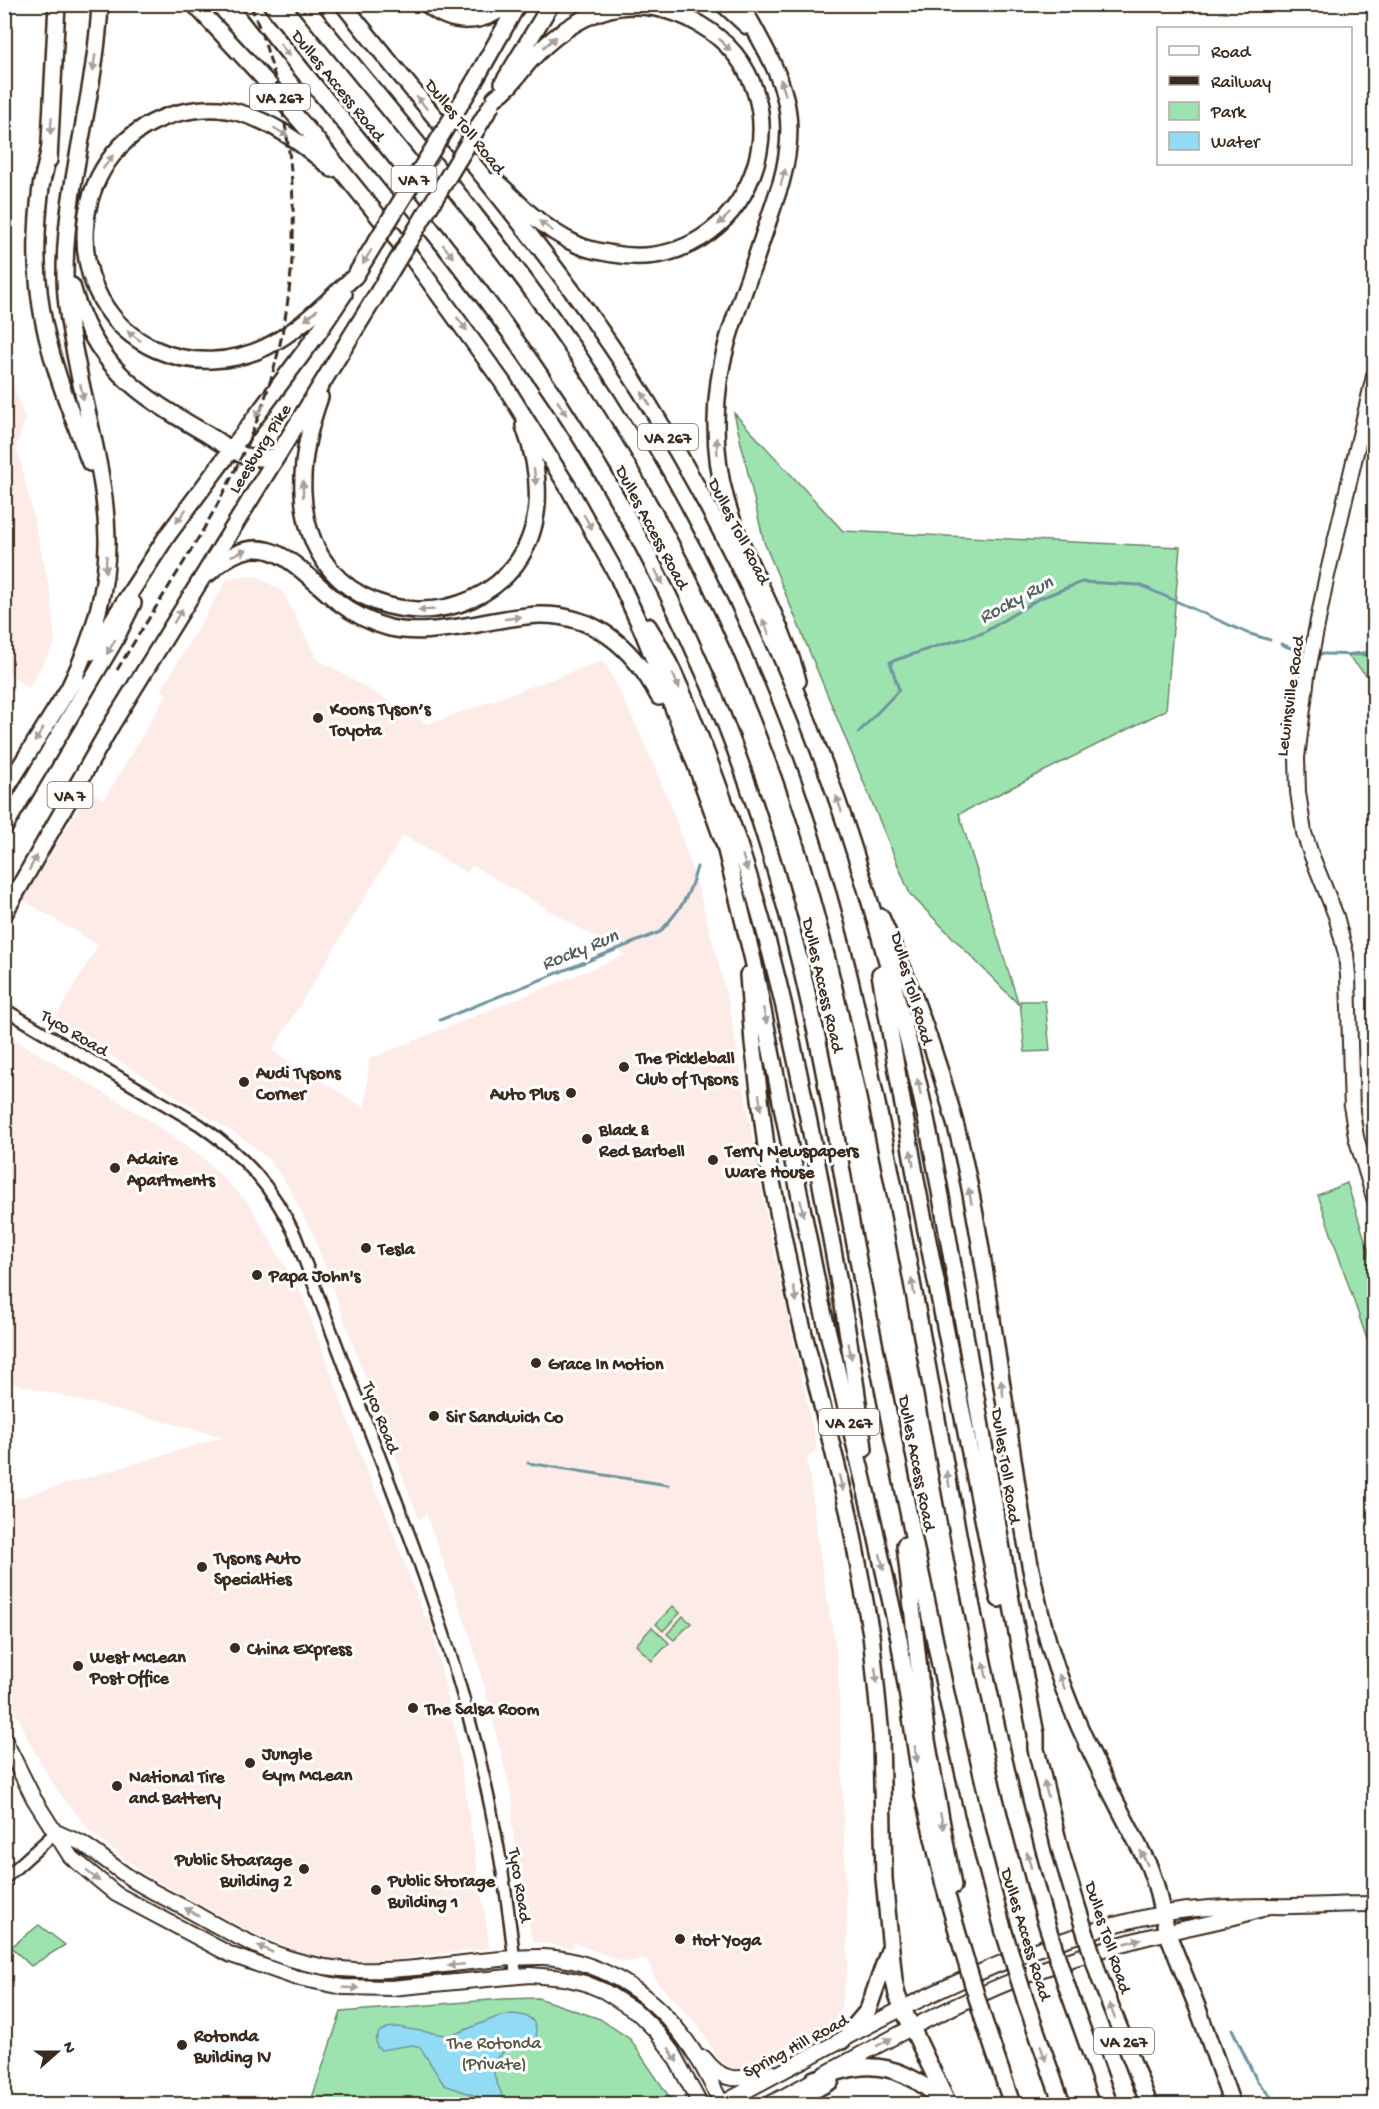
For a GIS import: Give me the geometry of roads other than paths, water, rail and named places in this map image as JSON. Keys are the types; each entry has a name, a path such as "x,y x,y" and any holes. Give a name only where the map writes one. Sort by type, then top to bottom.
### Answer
{"highway":[{"path":"57,4 48,210 38,260 41,307 50,347 104,506"},
{"path":"70,686 89,643 103,594 107,554 104,506 68,315 65,287 65,251 70,203 95,61 100,4"},
{"name":"VA 267","path":"194,4 287,104 362,195 413,259 503,383 568,487 616,575 643,632 698,768 718,826 738,898 764,1012 821,1303 899,1639 923,1794 944,1885 983,2018 1012,2104"},
{"name":"Dulles Access Road","path":"249,4 425,221 515,339 589,451 628,517 670,598 736,751 777,871 819,1046 898,1465 976,1829 1004,1932 1062,2104"},
{"name":"Dulles Access Road","path":"303,4 462,199 547,310 598,385 650,471 702,569 740,648 779,744 807,824 862,1028 1005,1766 1044,1916 1108,2104"},
{"name":"Dulles Toll Road","path":"343,4 569,287 616,352 650,406 730,553 762,618 814,739 856,860 909,1042 936,1165 1003,1564 1036,1734 1036,1749 1060,1849 1100,1976 1149,2104"},
{"path":"428,4 443,16 468,21 492,16 507,4"},
{"name":"Leesburg Pike","path":"4,792 154,556 230,449 318,333 474,82 518,4"},
{"name":"Leesburg Pike","path":"4,914 90,760 336,362 550,4"},
{"path":"723,4 763,44"},
{"path":"741,4 779,74 788,105 789,149 781,183 727,343 718,396 716,443 726,501 739,538 787,644 814,739"},
{"path":"472,165 500,185 555,232 579,246 624,256 646,256 664,254 712,231 726,218 746,190 760,152 762,123 756,96 744,69 727,46 716,36 692,20 668,11 647,7 626,7 602,11 578,21 546,45 528,63 509,89 495,98"},
{"path":"355,276 301,324 267,347 251,354 229,359 207,361 181,358 163,353 141,342 127,331 109,311 93,285 87,267 85,223 90,199 100,175 122,146 156,121 194,110 226,110 273,127 313,153 362,195"},
{"path":"65,251 70,282 91,335 111,365 126,381 142,395 247,458 261,459 276,456"},
{"path":"336,362 316,409 305,461 303,492 309,530 323,560 345,583 377,603 408,610 449,607 483,593 506,575 527,543 536,507 536,479 526,431 503,383"},
{"path":"194,589 217,566 232,555 250,549 264,549 276,552 290,560 355,614 374,623 393,628 414,631 435,630 538,615 577,620 602,631 632,654 651,682 698,768"},
{"path":"4,828 118,634 154,556"},
{"name":"VA 267","path":"616,575 658,642 683,696 726,807 772,954 793,1044 834,1252 857,1390 873,1521"},
{"path":"856,860 884,993 917,1185 999,1596 1029,1735 1036,1749"},
{"path":"856,860 903,967 939,1069 959,1139 983,1263 1029,1561 1056,1667 1077,1720 1149,1866 1167,1932 1232,2104"},
{"path":"738,898 768,1162 798,1310 849,1514 871,1634 881,1736 884,1879 897,1995 948,2104"},
{"path":"852,1224 866,1325 904,1537 927,1740 947,1846 962,1947"},
{"path":"842,2041 868,2010 891,1947"},
{"path":"814,2079 865,2067 900,2073 917,2081 943,2104"},
{"path":"789,2104 839,2076 865,2067"}],"main road":[{"name":"Lewinsville Road","path":"1374,376 1322,601 1307,676 1297,758 1304,833 1336,916 1346,954 1352,1111 1356,1137 1374,1198"},
{"path":"4,1739 30,1791 70,1856 116,1894 231,1955 271,1971 321,1984 367,1988 542,1975 585,1983 604,1991 637,2012 656,2031 672,2052 700,2104"},
{"name":"Spring Hill Road","path":"56,1832 80,1843 146,1887 252,1943 289,1959 354,1971 382,1971 542,1957 586,1964 609,1974 652,2002 682,2035 722,2104 952,1983 1039,1947 1162,1914 1218,1906 1374,1904"},
{"name":"Spring Hill Road","path":"770,2104 912,2027 968,2000 1038,1971 1167,1932 1240,1917 1270,1906"},
{"path":"682,2035 718,2074 726,2078 745,2078 791,2067"}],"street":[{"name":"Tyco Road","path":"4,1009 200,1125 222,1141 257,1173 285,1214 396,1498 452,1660 487,1791 502,1869 516,1977"},
{"path":"4,1879 56,1832"}],"water":[{"path":"513,2014 525,2016 533,2021 536,2029 536,2042 509,2048 497,2060 494,2072 502,2095 500,2099 483,2102 479,2097 444,2085 420,2047 412,2045 381,2050 377,2047 376,2040 379,2032 387,2028 397,2027 450,2036 497,2017"}],"waterway":[{"name":"Rocky Run","path":"858,733 899,690 890,662 983,633 1038,599 1082,582 1140,585 1247,633 1270,640"},
{"name":"Rocky Run","path":"1281,644 1300,652"},
{"name":"Rocky Run","path":"1320,654 1374,655"},
{"name":"Rocky Run","path":"440,1020 660,932 683,902 691,887 697,867"},
{"path":"528,1463 668,1485"},
{"path":"1232,2029 1257,2081 1277,2104"}],"railway":[{"path":"117,670 203,530 234,471 268,390 282,335 290,280 293,223 291,167 283,111 269,57 250,4"}],"place":[{"name":"Koons Tyson’s Toyota","path":"318,718"},
{"name":"The Pickleball Club of Tysons","path":"624,1067"},
{"name":"Audi Tysons Corner","path":"244,1082"},
{"name":"Auto Plus","path":"571,1093"},
{"name":"Black & Red Barbell","path":"587,1139"},
{"name":"Terry Newspapers Ware House","path":"713,1160"},
{"name":"Adaire Apartments","path":"115,1168"},
{"name":"Tesla","path":"366,1248"},
{"name":"Papa John's","path":"257,1275"},
{"name":"Grace In Motion","path":"536,1363"},
{"name":"Sir Sandwich Co","path":"434,1416"},
{"name":"Tysons Auto Specialties","path":"202,1567"},
{"name":"China Express","path":"235,1648"},
{"name":"West McLean Post Office","path":"78,1666"},
{"name":"The Salsa Room","path":"413,1708"},
{"name":"Jungle Gym McLean","path":"250,1763"},
{"name":"National Tire and Battery","path":"117,1786"},
{"name":"Public Stoarage Building 2","path":"304,1869"},
{"name":"Public Storage Building 1","path":"376,1890"},
{"name":"Hot Yoga","path":"680,1939"},
{"name":"Rotonda Building IV","path":"182,2045"}],"park label":[{"name":"The Rotonda (Private)","path":"494,2052"}]}
